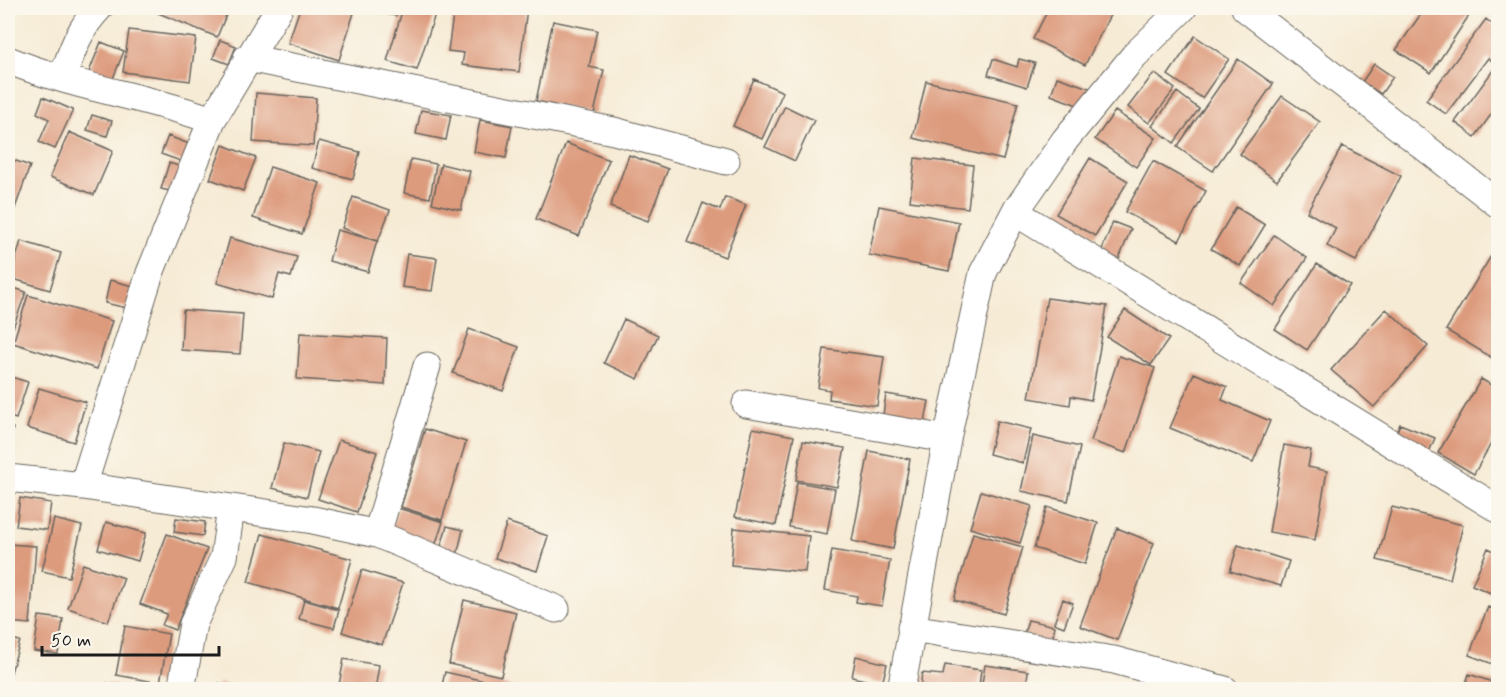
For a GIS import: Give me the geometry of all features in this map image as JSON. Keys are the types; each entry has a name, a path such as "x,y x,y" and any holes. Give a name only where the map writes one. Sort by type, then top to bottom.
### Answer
{"street":[{"path":"63,77 73,46 91,16 99,8"},
{"path":"83,486 150,273 212,120 279,8"},
{"path":"901,690 947,439 983,273 1014,213 1065,140 1127,64 1183,8"},
{"path":"1245,8 1498,204"},
{"path":"247,58 614,130 726,161"},
{"path":"8,60 37,72 170,105 212,120"},
{"path":"1014,213 1498,509"},
{"path":"378,534 427,366"},
{"path":"746,404 947,439"},
{"path":"8,478 83,486 313,520 378,534 556,609"},
{"path":"181,690 193,624 224,557 231,508"},
{"path":"911,628 1114,660 1225,690"}],"building":[{"path":"146,8 229,8 217,37"},
{"path":"300,8 338,8 354,13 339,60 288,43"},
{"path":"349,8 397,8 396,16"},
{"path":"403,8 437,8 417,70 387,61"},
{"path":"454,8 527,8 519,72 462,65 464,53 448,51"},
{"path":"1049,8 1100,8 1111,13 1085,65 1033,39"},
{"path":"1425,8 1474,8 1431,73 1396,50"},
{"path":"1486,19 1498,29 1498,105 1475,137 1455,122 1497,65 1488,58 1446,114 1426,100"},
{"path":"553,21 597,30 589,67 604,70 594,114 536,101"},
{"path":"129,30 196,38 190,81 123,72"},
{"path":"1195,36 1229,59 1202,98 1168,75"},
{"path":"220,40 236,46 229,64 213,58"},
{"path":"101,42 124,51 110,86 87,77"},
{"path":"993,59 1017,67 1019,59 1035,63 1027,87 988,75"},
{"path":"1238,59 1273,84 1213,171 1177,147"},
{"path":"1374,64 1393,77 1381,94 1362,82"},
{"path":"1154,73 1175,89 1149,123 1128,107"},
{"path":"1057,77 1092,89 1085,108 1051,95"},
{"path":"754,79 783,92 762,139 733,126"},
{"path":"926,81 1018,103 1003,160 913,138"},
{"path":"1177,92 1199,109 1174,143 1152,126"},
{"path":"256,93 316,98 313,146 253,142"},
{"path":"1282,96 1320,122 1277,181 1240,154"},
{"path":"43,97 73,110 55,149 39,142 49,119 37,113"},
{"path":"785,106 814,120 795,161 765,147"},
{"path":"421,110 451,115 446,140 416,134"},
{"path":"1115,111 1156,138 1136,167 1095,139"},
{"path":"92,115 112,121 107,136 87,130"},
{"path":"480,120 512,126 506,158 474,152"},
{"path":"69,132 113,151 94,195 50,177"},
{"path":"168,136 192,145 186,163 161,154"},
{"path":"319,141 360,152 353,179 312,168"},
{"path":"566,143 609,160 579,236 536,219"},
{"path":"223,145 256,158 243,191 210,179"},
{"path":"1342,146 1401,176 1356,261 1327,246 1336,228 1307,212"},
{"path":"629,155 668,169 648,221 610,207"},
{"path":"8,158 30,166 14,211 8,209"},
{"path":"915,158 973,165 968,208 910,201"},
{"path":"1090,158 1128,181 1095,236 1056,214"},
{"path":"411,159 436,164 430,198 404,193"},
{"path":"1153,161 1206,191 1179,241 1125,212"},
{"path":"169,163 182,167 174,192 161,189"},
{"path":"441,164 470,171 461,210 432,203"},
{"path":"270,167 320,183 302,234 253,218"},
{"path":"353,197 390,210 378,241 342,228"},
{"path":"725,197 746,205 725,257 687,242 703,203 720,210"},
{"path":"879,206 959,222 949,271 869,255"},
{"path":"1236,207 1265,225 1240,266 1211,249"},
{"path":"1113,222 1131,229 1119,259 1101,252"},
{"path":"337,230 377,241 368,272 329,261"},
{"path":"1274,235 1307,258 1274,306 1241,283"},
{"path":"230,238 297,257 291,277 279,274 272,299 217,283"},
{"path":"21,241 61,253 50,290 10,278"},
{"path":"407,254 437,258 432,291 402,287"},
{"path":"1491,256 1498,261 1498,351 1494,359 1446,330"},
{"path":"1317,264 1350,285 1307,350 1275,329"},
{"path":"110,280 137,287 131,309 105,303"},
{"path":"8,286 26,292 10,336 8,335"},
{"path":"28,295 112,321 97,369 13,343"},
{"path":"1047,298 1107,306 1091,400 1071,396 1070,405 1029,398"},
{"path":"1386,309 1428,346 1374,407 1331,370"},
{"path":"183,310 243,314 240,354 181,350"},
{"path":"1125,310 1169,339 1151,365 1107,337"},
{"path":"624,319 658,335 638,379 604,363"},
{"path":"469,329 519,347 503,391 453,373"},
{"path":"300,333 387,338 385,385 297,379"},
{"path":"824,349 884,357 877,406 829,399 830,390 818,388"},
{"path":"1119,356 1155,368 1126,453 1091,441"},
{"path":"1194,373 1227,387 1222,400 1270,421 1253,462 1170,428"},
{"path":"8,376 28,382 16,419 8,416"},
{"path":"1481,379 1498,389 1498,431 1474,474 1438,453"},
{"path":"39,388 86,402 74,442 27,428"},
{"path":"886,394 929,401 925,422 883,415"},
{"path":"997,421 1031,429 1023,463 989,454"},
{"path":"1400,424 1435,438 1427,457 1392,443"},
{"path":"8,427 13,428 8,448"},
{"path":"753,428 794,436 776,525 735,517"},
{"path":"425,429 466,442 442,520 401,507"},
{"path":"1033,436 1080,447 1068,501 1021,491"},
{"path":"339,440 377,452 357,512 318,499"},
{"path":"803,441 845,448 837,487 796,480"},
{"path":"284,443 319,452 307,497 272,488"},
{"path":"1284,445 1311,450 1308,467 1327,471 1315,540 1269,532"},
{"path":"869,451 910,459 893,549 852,541"},
{"path":"797,482 835,489 827,534 789,527"},
{"path":"981,491 1032,506 1020,543 970,528"},
{"path":"20,498 51,503 47,530 16,526"},
{"path":"1047,507 1098,523 1085,564 1034,548"},
{"path":"1392,507 1463,525 1450,579 1377,560"},
{"path":"398,508 443,522 435,546 390,532"},
{"path":"176,518 205,522 203,536 174,532"},
{"path":"54,519 82,526 69,577 42,571"},
{"path":"106,522 146,533 138,561 98,549"},
{"path":"507,522 548,536 537,571 495,558"},
{"path":"447,526 463,530 457,555 440,550"},
{"path":"734,528 809,536 805,572 731,565"},
{"path":"1117,528 1154,543 1117,640 1080,626"},
{"path":"973,533 1023,547 1004,614 954,600"},
{"path":"167,534 207,549 175,630 162,625 167,614 140,604"},
{"path":"262,534 352,559 338,608 248,582"},
{"path":"8,544 36,546 30,624 8,622"},
{"path":"1238,545 1289,561 1281,586 1230,571"},
{"path":"1488,548 1498,553 1498,596 1472,585"},
{"path":"832,550 890,560 882,606 856,602 857,596 825,590"},
{"path":"83,564 124,578 108,622 68,608"},
{"path":"362,570 403,583 382,645 342,632"},
{"path":"1063,599 1073,603 1064,627 1054,623"},
{"path":"304,600 339,610 334,628 299,619"},
{"path":"464,600 516,612 501,676 449,664"},
{"path":"1488,607 1498,611 1498,666 1469,655"},
{"path":"39,616 63,619 58,654 34,651"},
{"path":"1028,620 1055,626 1051,644 1023,638"},
{"path":"125,626 169,634 160,683 116,675"},
{"path":"8,638 20,641 10,676 8,675"},
{"path":"856,656 887,664 882,684 852,677"},
{"path":"344,659 379,665 375,690 338,690"},
{"path":"945,665 981,670 979,686 976,686 976,690 920,690 922,673 943,675"},
{"path":"985,665 1028,671 1026,690 981,690"},
{"path":"445,672 520,689 520,690 441,690"},
{"path":"1469,674 1498,684 1498,690 1464,690"},
{"path":"107,683 127,689 127,690 105,690"},
{"path":"219,683 238,689 238,690 217,690"}]}
